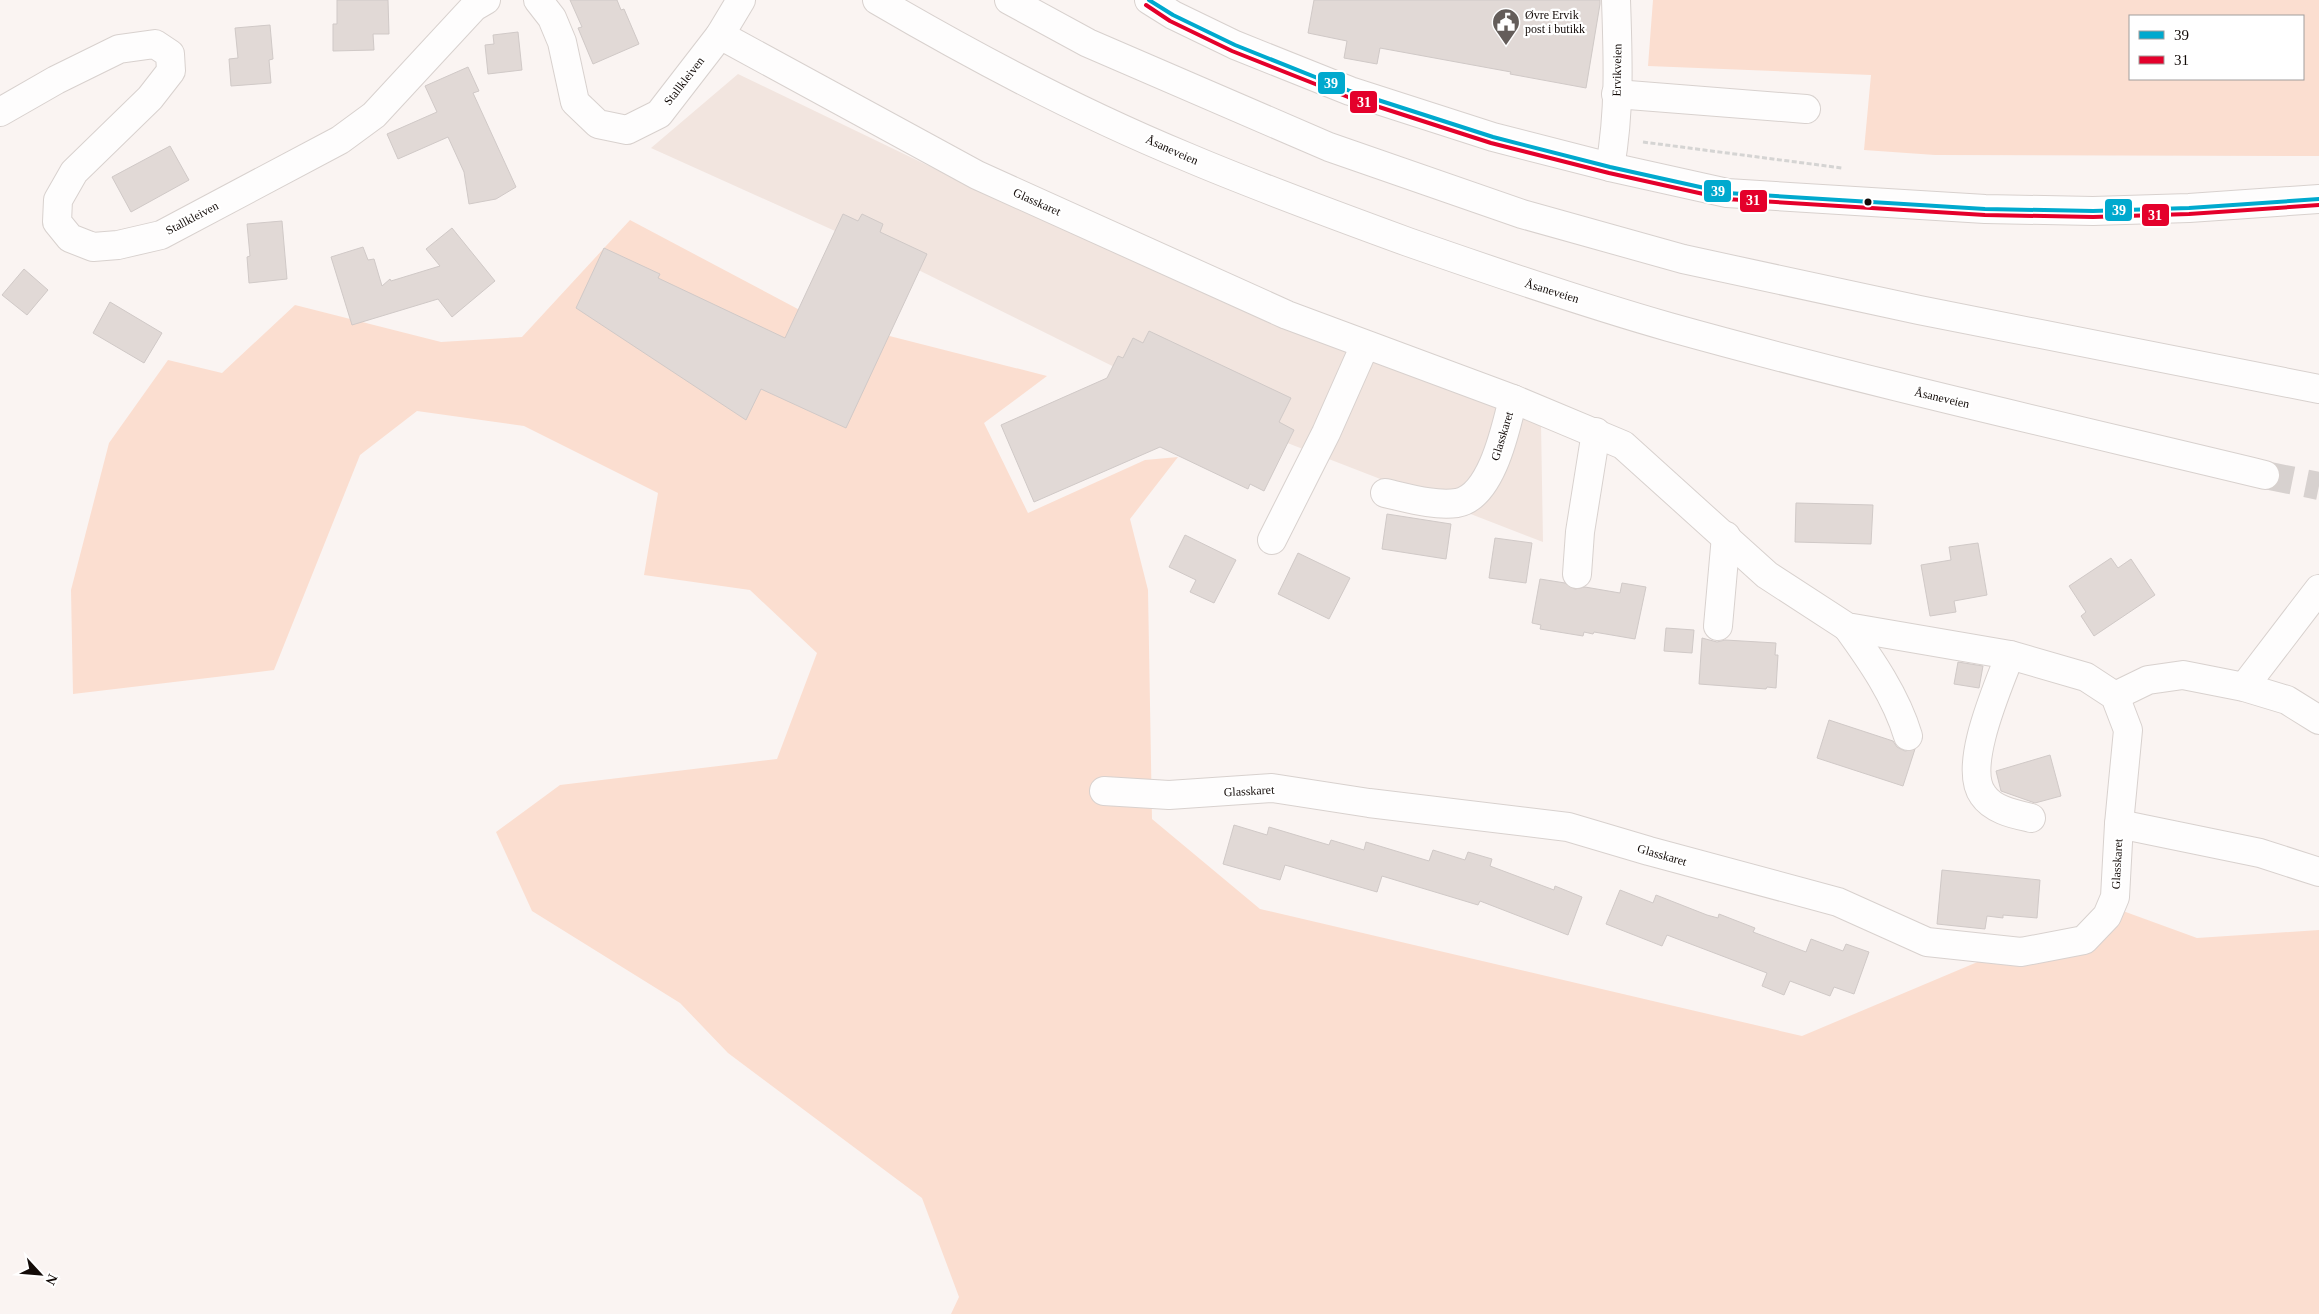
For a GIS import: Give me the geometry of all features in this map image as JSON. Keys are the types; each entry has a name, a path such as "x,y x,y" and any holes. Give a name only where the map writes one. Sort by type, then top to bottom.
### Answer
{"main road":[{"name":"Stallkleiven","path":"0,112 56,80 119,49 155,44 170,54 171,71 150,98 74,172 58,200 57,222 70,238 93,247 118,245 161,235 340,140 374,115 474,7 486,0"},
{"name":"Stallkleiven","path":"538,0 552,18 562,42 575,102 598,124 626,130 658,114 720,35 740,2"},
{"name":"Åsaneveien","path":"876,0 926,29 1062,99 1183,156 1306,205 1500,274 1666,326 1885,384 2265,475"},
{"path":"1009,0 1088,43 1329,147 1522,214 1692,261 1928,312 2319,389"},
{"path":"1149,0 1173,15 1235,45 1350,91 1494,136 1610,167 1727,193 1985,209 2093,211 2160,209 2319,199"},
{"name":"Ervikveien","path":"1610,167 1615,139 1618,60 1616,0"},
{"name":"Glasskaret","path":"720,35 977,175 1287,315 1513,399 1596,432 1623,445 1767,575 1847,627 1873,662 1904,722 1908,736"},
{"path":"1616,94 1806,109"},
{"path":"1272,540 1341,401 1365,345"},
{"name":"Glasskaret","path":"1385,493 1430,502 1458,502 1468,498 1480,486 1498,456 1513,399"},
{"path":"1577,574 1580,532 1596,432"},
{"path":"1718,626 1726,536"},
{"path":"2244,687 2319,589"},
{"name":"Glasskaret","path":"1104,791 1169,795 1272,788 1369,804 1568,827 1649,852 1838,902 1927,942 2021,952 2084,940 2107,916 2115,897 2119,824 2128,730 2115,696 2086,676 2010,655 1847,627"},
{"path":"2010,655 1976,753 1976,779 1983,796 1995,806 2009,813 2030,818"},
{"path":"2115,696 2148,680 2183,675 2244,687 2288,700 2319,720"},
{"name":"Glasskaret","path":"2119,824 2260,853 2319,872"}],"path":[{"path":"1615,139 1851,169"}],"shaded area":[{"path":"1653,0 2319,0 2319,156 1935,155 1864,150 1871,75 1648,66"},
{"path":"738,74 958,180 1541,423 1543,542 1197,408 886,254 651,148"},
{"path":"630,220 811,316 1047,376 984,423 1028,513 1145,460 1178,457 1130,519 1148,590 1152,819 1260,909 1802,1036 1987,958 2062,955 2112,907 2197,938 2319,930 2319,1314 951,1314 959,1297 922,1198 728,1053 680,1003 532,911 496,832 560,785 777,759 817,653 750,590 644,575 658,493 524,426 417,411 360,455 274,670 73,694 71,590 109,443 168,360 222,373 295,305 441,342 522,337"}],"building":[{"path":"337,0 388,0 389,34 373,34 374,50 333,51 333,24 337,24"},
{"path":"570,0 617,0 621,10 624,9 639,44 593,64 578,28 582,27"},
{"path":"1314,0 1600,0 1600,4 1586,88 1380,48 1377,64 1344,58 1347,41 1308,33"},
{"path":"270,25 273,59 269,60 271,83 231,86 229,59 238,58 235,28"},
{"path":"518,32 522,70 488,74 485,45 494,44 493,35"},
{"path":"468,67 479,91 473,93 516,187 496,199 469,204 464,172 448,137 398,159 387,134 437,112 425,86"},
{"path":"170,146 189,180 131,212 112,177"},
{"path":"843,214 858,221 862,214 883,224 880,232 927,254 846,428 761,389 746,420 576,308 604,248 660,274 658,278 785,338"},
{"path":"282,221 287,279 249,283 247,257 250,256 247,224"},
{"path":"452,228 495,281 452,317 438,299 352,325 331,257 363,247 368,260 374,259 382,286 390,279 391,281 440,266 426,249"},
{"path":"24,269 48,290 27,315 2,295"},
{"path":"110,302 162,333 144,363 93,333"},
{"path":"1149,331 1291,398 1279,422 1294,430 1264,491 1250,484 1248,489 1160,447 1034,502 1001,425 1107,378 1118,356 1123,358 1133,338 1143,343"},
{"path":"1796,503 1873,505 1871,544 1795,542"},
{"path":"1387,514 1451,524 1446,559 1382,549"},
{"path":"1185,535 1236,560 1214,603 1190,592 1196,580 1169,567"},
{"path":"1495,538 1532,543 1526,583 1489,578"},
{"path":"1978,543 1987,595 1954,601 1956,612 1930,616 1921,565 1951,560 1949,547"},
{"path":"1298,553 1350,578 1329,619 1278,594"},
{"path":"2111,558 2118,568 2131,559 2155,595 2094,636 2081,616 2086,612 2069,586"},
{"path":"1540,579 1565,583 1575,589 1585,587 1620,593 1622,583 1646,587 1635,639 1594,632 1593,634 1584,632 1583,636 1540,629 1541,625 1532,623"},
{"path":"1666,628 1694,630 1692,653 1664,651"},
{"path":"1702,638 1717,642 1725,640 1776,643 1775,655 1778,655 1776,688 1767,687 1766,689 1699,684"},
{"path":"1958,662 1983,666 1979,688 1954,684"},
{"path":"1829,720 1893,741 1897,747 1905,751 1915,749 1903,786 1817,758"},
{"path":"2050,755 2061,796 2035,803 2001,791 1996,771"},
{"path":"1234,825 1267,835 1269,827 1329,845 1331,840 1364,850 1366,842 1429,861 1433,850 1465,860 1468,852 1492,859 1490,866 1554,890 1555,886 1582,897 1568,935 1480,901 1478,905 1382,876 1377,892 1285,865 1280,880 1223,864"},
{"path":"1942,870 2040,880 2037,918 2003,915 2003,918 1987,916 1985,929 1937,924"},
{"path":"1620,890 1653,903 1656,895 1707,915 1718,918 1719,914 1755,928 1753,932 1806,952 1811,939 1843,951 1846,944 1869,952 1854,994 1834,987 1830,996 1790,981 1784,995 1762,986 1767,973 1667,935 1662,946 1606,924"}],"tunnel":[{"path":"2265,475 2319,486"}],"transit line":[{"name":"39","path":"1149,0 1173,15 1235,45 1350,91 1493,137 1610,167 1727,193 1985,209 2093,211 2189,208 2319,199"},
{"name":"31","path":"1146,5 1170,21 1232,51 1348,97 1491,143 1609,173 1726,199 1985,215 2093,217 2189,214 2319,205"}],"place":[{"name":"Øvre Ervik post i butikk","path":"1506,46"}]}
